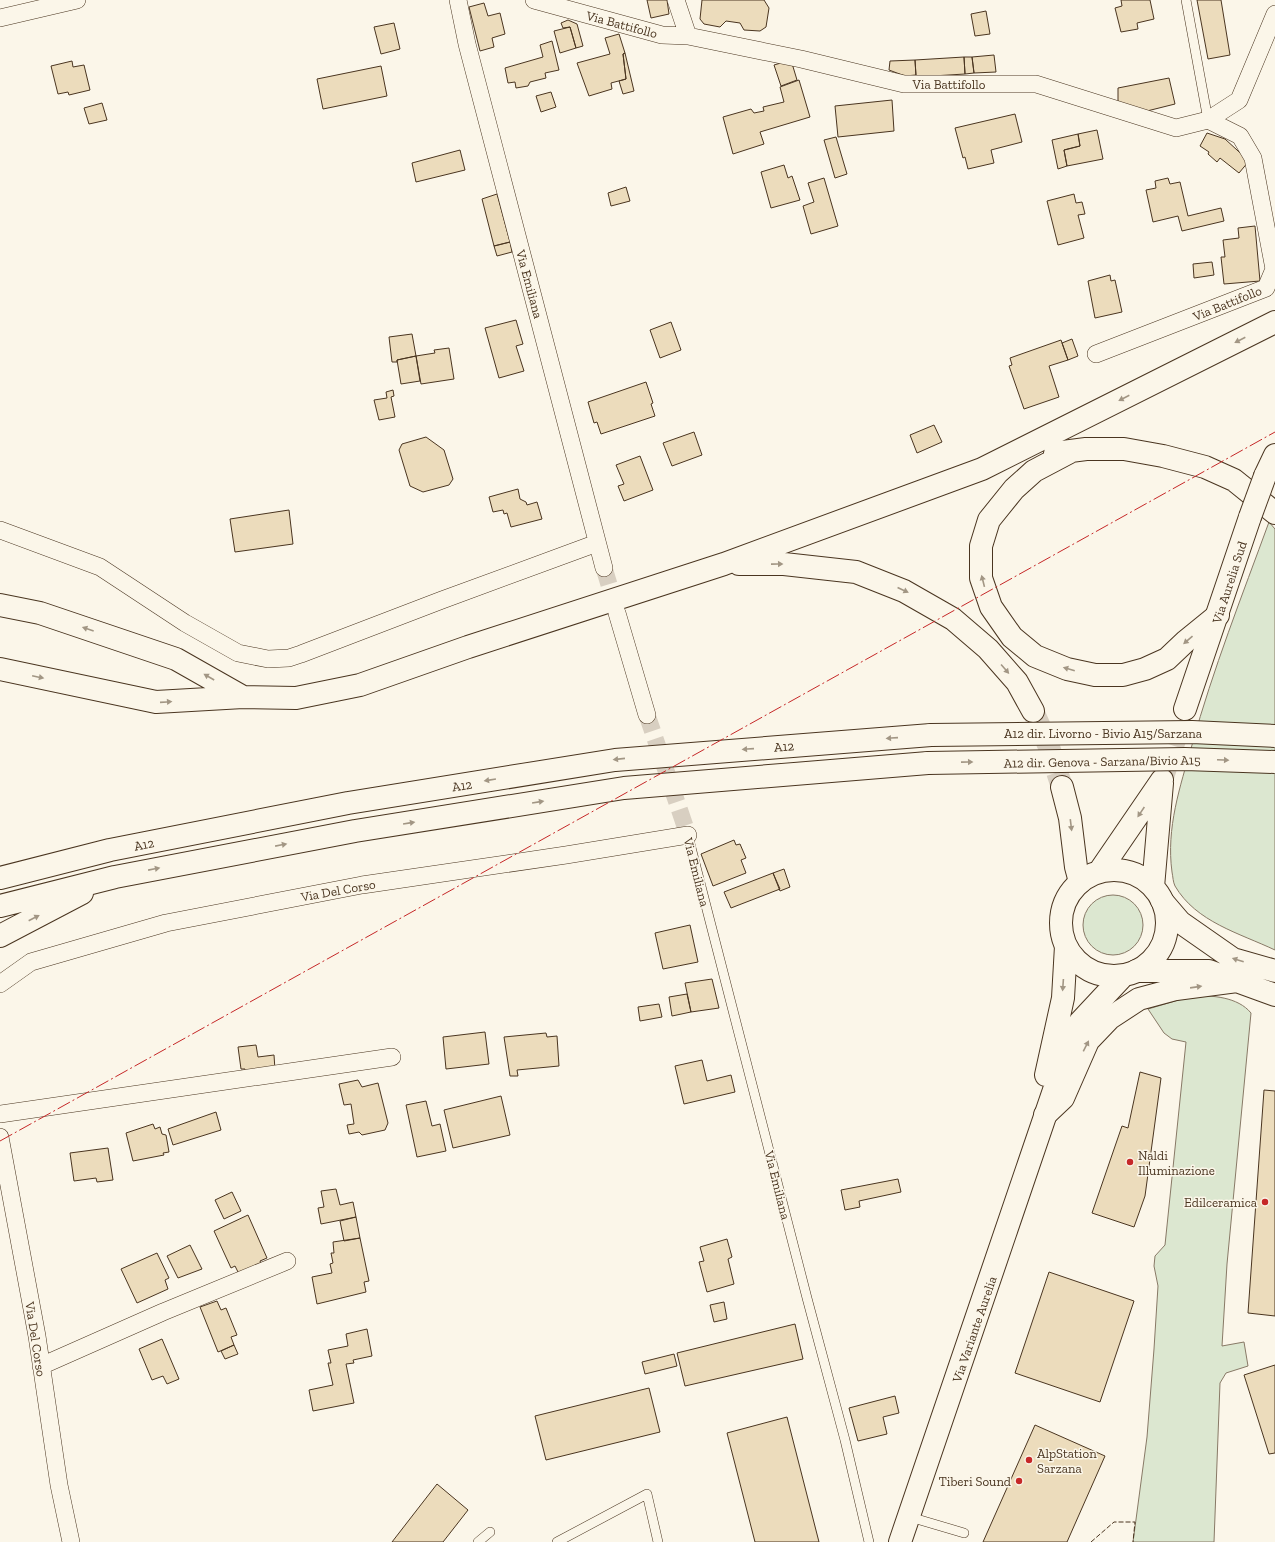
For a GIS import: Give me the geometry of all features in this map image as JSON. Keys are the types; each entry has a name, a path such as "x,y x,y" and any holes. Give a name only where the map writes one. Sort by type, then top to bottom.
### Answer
{"main road":[{"path":"0,669 156,702 243,696 296,698 360,685 468,647 724,564 982,468 1275,322"},
{"path":"982,468 1038,455 1086,449 1124,450 1163,456 1205,467 1234,480 1275,513"},
{"path":"1070,452 1034,471 1014,488 989,520 981,546 981,578 991,607 1012,637 1035,656 1067,669 1095,675 1123,675 1145,669 1167,659 1186,641 1218,615"},
{"name":"Via Aurelia Sud","path":"1185,709 1250,517 1265,476 1275,455"},
{"path":"724,564 784,564 856,572 904,591 952,619 988,649 1017,682 1033,711"},
{"path":"0,605 40,613 176,659 243,696"},
{"name":"A12 dir. Livorno - Bivio A15/Sarzana","path":"931,735 1192,732 1275,736"},
{"name":"A12","path":"0,878 110,850 348,803 615,760 931,735"},
{"name":"A12 dir. Genova - Sarzana/Bivio A15","path":"928,763 1185,759 1275,762"},
{"name":"A12","path":"0,906 115,877 355,831 624,788 928,763"},
{"path":"1130,973 1150,962 1159,951 1165,935 1166,918 1157,894 1162,780 1089,877 1070,892 1064,905 1061,919 1061,933 1066,946 1076,960 1089,971 1106,976 1130,973 1209,971 1275,995"},
{"path":"1062,787 1070,818 1076,867 1089,877 1125,871 1140,877 1157,894 1180,922 1232,959 1275,971"},
{"path":"0,936 115,877"},
{"path":"1066,946 1063,998 1040,1102 1046,1114 1063,1098 1088,1040 1110,1018 1138,999 1176,989 1237,981"},
{"name":"Via Variante Aurelia","path":"900,1542 910,1517 1028,1172 1070,1043 1080,1022 1130,973"}],"street":[{"path":"0,18 77,0"},
{"name":"Via Emiliana","path":"458,0 467,44 604,568"},
{"name":"Via Battifollo","path":"534,0 662,35 688,36 801,59 904,84 1036,84 1176,128 1208,120 1239,100 1275,14"},
{"path":"676,0 688,36"},
{"name":"Via Battifollo","path":"1096,354 1266,288 1274,269 1253,158 1240,136 1208,120"},
{"path":"0,530 100,567 185,623 238,653 268,659 289,658 301,654 456,594 597,543"},
{"path":"617,613 647,715"},
{"name":"Via Del Corso","path":"0,984 31,962 166,923 362,885 566,855 687,832"},
{"path":"0,1114 392,1058"},
{"name":"Via Del Corso","path":"0,1137 41,1366 59,1485 71,1542"},
{"path":"41,1366 163,1312 287,1261"}],"lane":[{"path":"1186,0 1208,120"},
{"name":"Via Emiliana","path":"687,832 845,1440 869,1542"},
{"path":"557,1542 647,1494 658,1542"},
{"path":"910,1517 964,1533"},
{"path":"478,1542 490,1532"}],"green space":[{"path":"1269,522 1275,529 1275,950 1219,925 1194,909 1175,886 1173,881 1171,856 1171,840 1175,808 1200,717 1228,633"},
{"path":"1107,895 1119,895 1130,900 1138,908 1143,919 1141,937 1130,950 1119,955 1107,955 1096,950 1088,942 1083,931 1083,919 1088,908 1096,900"},
{"path":"1192,996 1208,996 1232,1000 1239,1003 1251,1013 1227,1264 1222,1346 1244,1342 1248,1366 1226,1373 1220,1383 1214,1542 1133,1542 1147,1437 1154,1349 1158,1286 1154,1266 1155,1256 1165,1245 1186,1042 1172,1039 1164,1033 1148,1009"}],"building":[{"path":"647,0 667,0 669,14 651,18"},
{"path":"702,0 764,0 769,8 766,27 760,31 744,30 740,23 726,21 720,27 704,24 700,19"},
{"path":"1121,0 1150,0 1154,19 1137,23 1138,29 1121,32 1115,8 1122,6"},
{"path":"1197,0 1221,0 1230,55 1208,59"},
{"path":"484,3 488,16 500,13 505,34 492,38 494,47 480,51 469,7"},
{"path":"986,11 990,34 975,36 971,14"},
{"path":"568,20 577,24 583,46 576,48 570,27 563,28 561,23"},
{"path":"394,23 400,49 381,54 374,27"},
{"path":"570,27 576,48 560,53 554,31"},
{"path":"619,34 625,53 623,54 626,79 611,83 612,89 589,96 577,63 610,54 605,38"},
{"path":"552,41 559,70 545,73 546,78 530,82 528,86 516,88 515,82 508,83 505,68 543,57 540,45"},
{"path":"625,53 634,91 623,94 619,81 626,79 623,54"},
{"path":"994,55 996,72 974,73 972,57"},
{"path":"964,57 972,57 974,73 965,74"},
{"path":"964,57 965,74 916,77 915,60"},
{"path":"791,60 797,80 781,86 774,65"},
{"path":"915,60 916,75 905,76 889,70 890,61"},
{"path":"72,61 73,67 84,65 90,90 69,95 68,92 58,94 51,66"},
{"path":"381,66 387,96 323,109 317,79"},
{"path":"1169,78 1175,104 1147,111 1118,102 1118,88"},
{"path":"799,80 810,117 760,132 764,144 733,154 723,117 751,109 754,113 764,111 763,107 784,102 780,87"},
{"path":"551,92 556,107 541,112 536,96"},
{"path":"892,100 894,131 838,137 835,106"},
{"path":"102,103 107,120 89,124 84,108"},
{"path":"1015,114 1022,142 991,150 994,163 968,169 965,157 963,158 955,128"},
{"path":"1097,130 1103,159 1067,166 1064,150 1080,146 1078,134"},
{"path":"1207,133 1225,139 1249,161 1239,173 1220,158 1217,162 1208,154 1209,152 1200,146"},
{"path":"1078,134 1080,146 1064,150 1067,166 1058,169 1052,140"},
{"path":"836,137 847,174 835,178 824,140"},
{"path":"460,150 465,170 416,182 412,163"},
{"path":"784,165 788,178 792,176 800,200 771,208 761,172"},
{"path":"824,178 838,226 811,234 803,206 814,202 808,183"},
{"path":"1168,178 1170,184 1180,182 1188,216 1221,208 1224,221 1182,231 1178,216 1153,222 1146,190 1156,188 1155,181"},
{"path":"626,187 630,201 611,206 608,193"},
{"path":"497,194 510,242 494,246 482,199"},
{"path":"1074,194 1076,203 1082,202 1085,214 1078,215 1084,238 1058,245 1047,201"},
{"path":"1255,226 1260,281 1224,284 1221,257 1225,257 1223,240 1239,238 1238,228"},
{"path":"510,242 512,252 497,256 494,246"},
{"path":"1212,262 1214,275 1194,278 1193,264"},
{"path":"1110,275 1111,281 1115,280 1122,312 1095,318 1088,281"},
{"path":"516,320 523,344 516,346 524,371 499,378 485,328"},
{"path":"671,322 681,350 660,358 650,330"},
{"path":"412,334 416,356 397,360 397,362 392,362 389,337"},
{"path":"1072,339 1078,356 1068,360 1062,343"},
{"path":"1061,340 1068,360 1049,366 1059,397 1024,409 1009,366 1012,365 1010,358"},
{"path":"449,348 454,379 421,384 416,356 435,353 434,350"},
{"path":"416,356 420,381 401,384 397,360"},
{"path":"646,382 653,403 651,404 655,416 601,434 597,422 594,423 588,402"},
{"path":"393,390 394,396 391,397 395,417 379,420 374,400 387,398 386,392"},
{"path":"934,425 942,442 917,453 910,435"},
{"path":"694,432 702,455 672,466 663,443"},
{"path":"426,437 444,450 453,479 449,485 423,492 410,486 399,450 402,444"},
{"path":"640,456 653,490 624,501 618,486 624,484 616,465"},
{"path":"518,489 520,499 526,502 527,505 537,502 542,519 511,527 507,513 504,514 503,510 493,512 489,497"},
{"path":"289,510 293,544 235,552 230,519"},
{"path":"734,840 736,845 740,844 746,858 741,860 746,873 713,886 701,854"},
{"path":"784,869 790,887 780,891 773,873"},
{"path":"773,873 780,889 731,908 724,892"},
{"path":"690,925 698,962 663,969 655,933"},
{"path":"712,979 719,1008 691,1012 685,983"},
{"path":"687,994 691,1012 672,1016 669,997"},
{"path":"659,1004 662,1017 640,1021 638,1007"},
{"path":"485,1032 489,1064 446,1069 443,1037"},
{"path":"546,1033 547,1037 557,1036 559,1066 517,1070 518,1076 510,1076 504,1037"},
{"path":"256,1045 258,1057 274,1055 275,1070 245,1074 245,1069 241,1069 238,1047"},
{"path":"702,1060 707,1081 731,1075 735,1092 684,1104 675,1066"},
{"name":"Naldi Illuminazione","path":"1140,1072 1161,1078 1145,1196 1134,1227 1092,1213 1122,1126 1128,1128"},
{"path":"358,1080 362,1087 378,1083 388,1123 385,1130 362,1135 359,1132 349,1134 347,1125 354,1124 351,1104 344,1105 339,1084"},
{"name":"Edilceramica","path":"1264,1090 1275,1091 1275,1316 1248,1313"},
{"path":"501,1096 510,1135 453,1148 444,1110"},
{"path":"426,1101 432,1126 440,1124 446,1151 417,1157 406,1105"},
{"path":"216,1112 221,1130 173,1145 168,1129"},
{"path":"153,1124 155,1129 160,1127 162,1134 166,1135 169,1152 163,1153 164,1155 133,1161 126,1133"},
{"path":"108,1148 113,1180 97,1182 96,1178 74,1181 70,1153"},
{"path":"898,1179 901,1192 859,1201 860,1207 845,1210 841,1190"},
{"path":"336,1189 340,1205 353,1202 356,1217 321,1224 318,1208 324,1207 321,1191"},
{"path":"232,1192 241,1211 224,1219 215,1200"},
{"path":"248,1215 267,1258 260,1261 262,1266 240,1276 235,1266 231,1268 214,1231"},
{"path":"356,1217 360,1238 344,1241 340,1221"},
{"path":"360,1238 369,1281 364,1282 366,1292 317,1304 312,1277 332,1273 330,1264 333,1263 331,1253 334,1253 333,1242"},
{"path":"727,1239 732,1257 728,1259 734,1284 707,1292 699,1262 704,1261 700,1247"},
{"path":"190,1245 202,1269 178,1278 167,1256"},
{"path":"157,1253 169,1278 165,1280 168,1289 137,1303 121,1269"},
{"path":"1049,1272 1134,1301 1100,1402 1015,1373"},
{"path":"217,1301 221,1310 226,1308 237,1335 231,1337 234,1345 218,1352 200,1307"},
{"path":"724,1302 727,1319 714,1322 710,1305"},
{"path":"795,1324 803,1359 685,1386 677,1353"},
{"path":"367,1329 372,1356 353,1360 354,1363 346,1364 354,1403 313,1411 309,1390 333,1385 328,1363 331,1363 328,1350 348,1346 346,1334"},
{"path":"162,1339 179,1379 167,1384 163,1376 152,1380 139,1349"},
{"path":"234,1345 238,1354 225,1359 221,1351"},
{"path":"674,1354 677,1366 645,1374 642,1362"},
{"path":"1275,1365 1275,1453 1269,1454 1244,1375"},
{"path":"649,1388 660,1432 546,1460 535,1416"},
{"path":"895,1396 899,1413 883,1417 887,1434 858,1441 849,1408"},
{"path":"787,1417 819,1542 755,1542 727,1433"},
{"path":"1035,1425 1105,1456 1067,1542 983,1542"},
{"path":"437,1484 468,1510 443,1542 392,1542"}],"tunnel":[{"path":"604,568 617,611"},
{"path":"1163,777 1185,709"},
{"path":"1033,711 1049,747 1062,787"},
{"path":"647,715 686,829"}],"fence":[{"path":"1091,1542 1114,1522 1135,1522 1133,1542"}],"power":[{"path":"0,1141 1275,432"}],"place":[{"name":"Naldi Illuminazione","path":"1130,1162"},
{"name":"Edilceramica","path":"1265,1202"},
{"name":"AlpStation Sarzana","path":"1029,1460"},
{"name":"Tiberi Sound","path":"1019,1481"}]}
